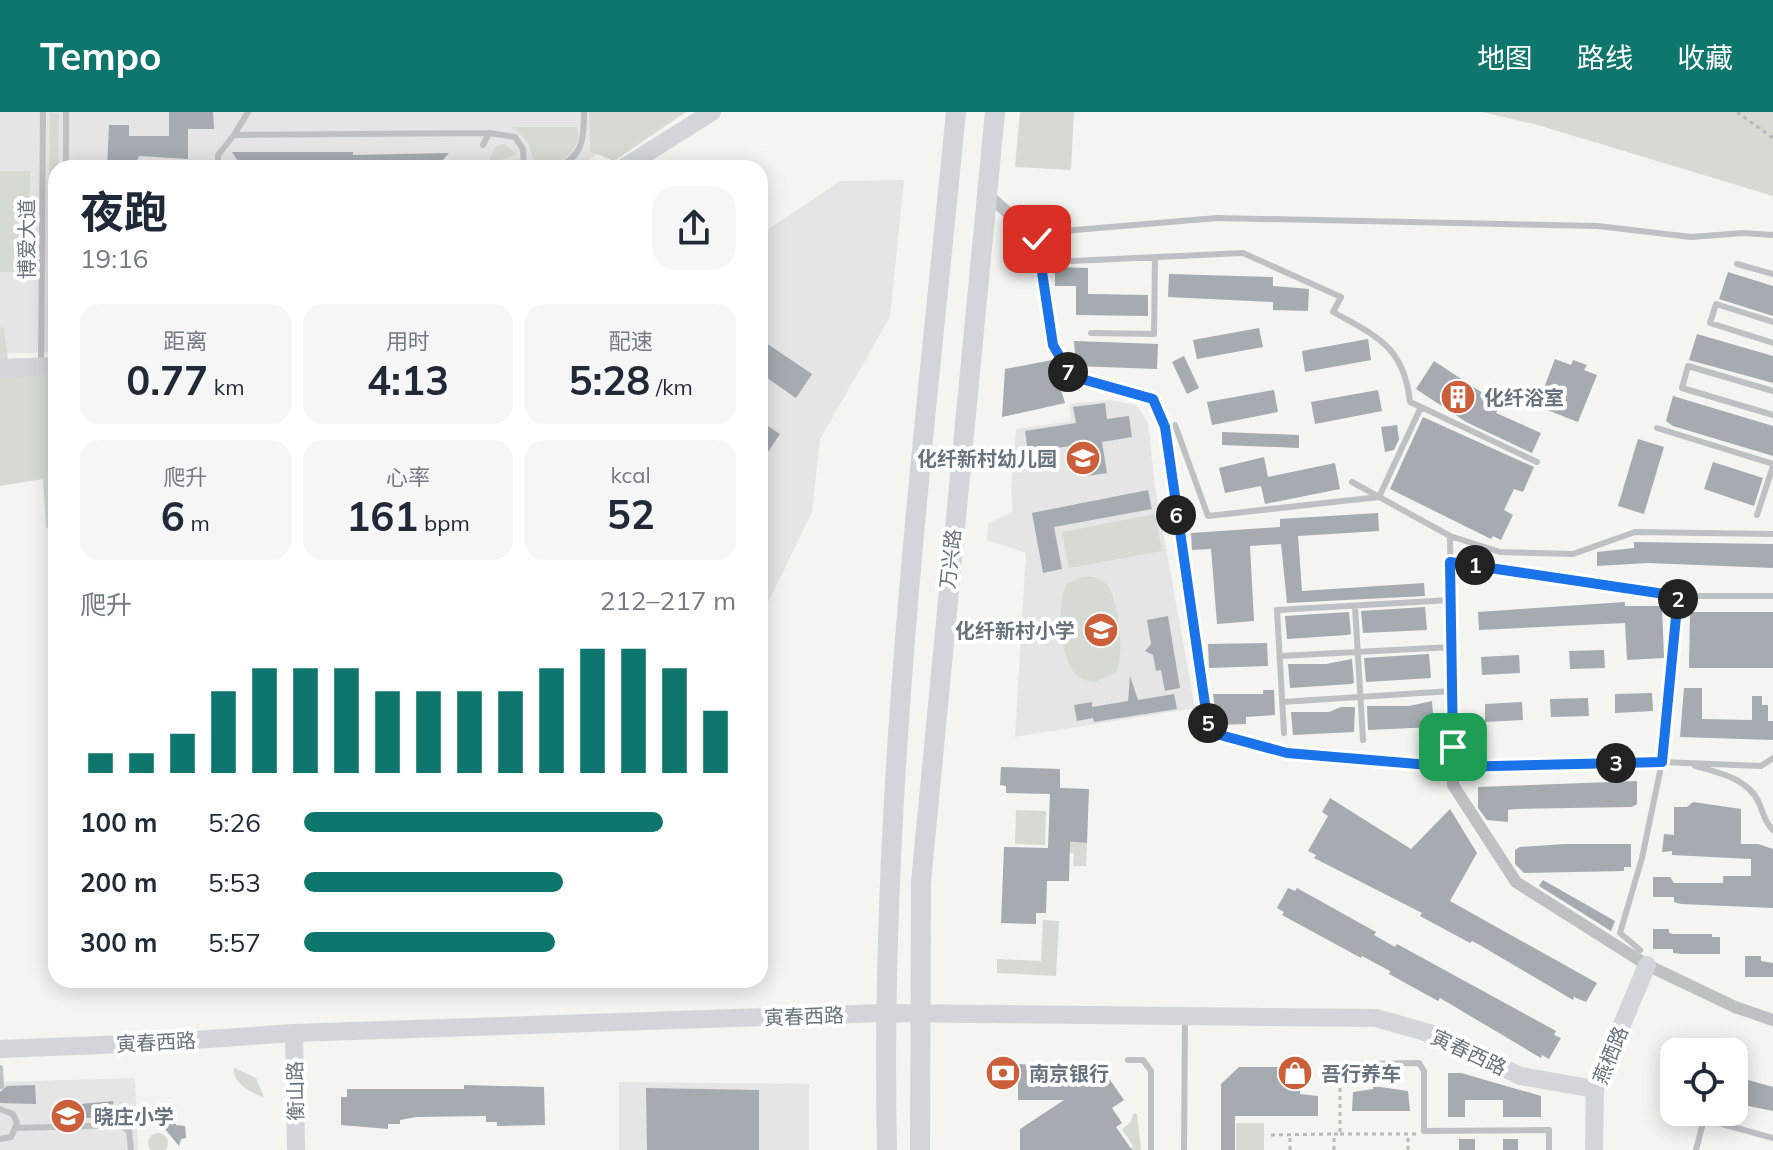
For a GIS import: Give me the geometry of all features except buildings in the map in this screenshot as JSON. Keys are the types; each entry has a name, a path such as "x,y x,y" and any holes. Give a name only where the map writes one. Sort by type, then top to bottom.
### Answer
{"main road":[{"name":"万兴路","path":"887,1150 884,1013 907,582 956,112"},
{"name":"万兴路","path":"920,1150 918,1013 921,882 935,711 995,112"}],"street":[{"path":"636,160 712,112"},
{"path":"987,194 1037,239 1053,345 1071,376 1153,399 1165,427 1209,732 1287,753 1453,762 1453,785 1516,882 1735,1007 1773,1020"},
{"path":"0,368 48,366"},
{"name":"燕栖路","path":"1594,1150 1595,1089 1644,957"},
{"name":"寅春西路","path":"0,1049 294,1033 884,1013 1376,1018 1443,1037 1520,1076 1595,1089"},
{"name":"衡山路","path":"294,1033 296,1150"}],"lane":[{"name":"博爱大道","path":"43,112 48,324"},
{"path":"66,112 66,160"},
{"path":"218,160 218,155 248,112"},
{"path":"569,160 583,146 584,112"},
{"path":"234,135 489,133 515,137 523,149 524,160"},
{"path":"483,145 489,133"},
{"path":"1037,239 1063,231 1217,218 1598,226 1691,237 1743,233 1773,235"},
{"path":"1072,261 1243,253 1341,297 1333,312 1369,332 1401,361 1410,402 1537,462"},
{"path":"1091,333 1154,334 1155,257"},
{"path":"1737,264 1773,274"},
{"path":"1773,322 1716,304 1710,323 1773,343"},
{"path":"1773,391 1688,366 1682,388 1773,415"},
{"path":"1379,497 1421,407"},
{"path":"1175,425 1208,516 1379,497"},
{"path":"1657,428 1773,465 1757,515"},
{"path":"1352,482 1450,536 1500,552 1573,554 1635,532 1773,534"},
{"path":"1450,536 1453,747"},
{"path":"1450,562 1678,596 1773,596"},
{"path":"1644,957 1620,933 1642,858 1662,762 1678,596"},
{"path":"1284,733 1277,610 1451,600"},
{"path":"1355,606 1363,740"},
{"path":"1280,656 1452,647"},
{"path":"1282,702 1452,691"},
{"path":"1453,762 1662,762 1761,766 1773,758"},
{"path":"1684,763 1745,784 1759,802 1762,819 1773,830"},
{"path":"1184,1150 1185,1016"},
{"path":"1128,1060 1143,1060 1151,1071 1151,1150"},
{"path":"1353,1064 1419,1063 1424,1071 1424,1131 1549,1130 1549,1150"},
{"path":"0,1068 1,1086"},
{"path":"1,1108 13,1114 17,1128 11,1137 2,1139 4,1150"},
{"path":"1696,1150 1704,1119 1773,1138"},
{"path":"17,1128 121,1125 129,1131 131,1150"}],"path":[{"path":"1737,112 1773,138"},
{"path":"1340,1063 1340,1134"},
{"path":"1290,1134 1290,1150"},
{"path":"1334,1134 1334,1150"},
{"path":"1408,1134 1408,1150"},
{"path":"1271,1135 1424,1134"}],"shaded area":[{"path":"0,112 654,112 589,160 48,160 48,352 0,354"},
{"path":"50,112 59,114 58,160 49,160"},
{"path":"589,112 686,112 615,160 590,151"},
{"path":"1020,112 1074,112 1071,170 1015,167"},
{"path":"1482,112 1773,112 1773,196 1538,125"},
{"path":"513,127 577,127 576,143 561,160 534,160 528,142"},
{"path":"504,144 517,154 502,160 489,160 496,146"},
{"path":"0,171 30,171 29,272 0,272"},
{"path":"904,180 890,317 820,439 812,512 768,603 768,230 840,181"},
{"path":"4,327 8,361 48,360 48,528 43,479 0,486 0,328"},
{"name":"化纤新村小学","path":"1110,400 1136,405 1148,423 1155,487 1195,708 1015,737 1026,553 987,540 988,524 1013,511 1011,490 1016,429 1071,421 1070,404"},
{"path":"1155,514 1162,551 1069,568 1062,532"},
{"path":"1081,577 1095,578 1106,584 1111,591 1119,627 1120,653 1116,672 1095,682 1082,679 1073,671 1063,641 1061,615 1064,592 1067,584"},
{"path":"1016,810 1046,811 1045,845 1015,844"},
{"path":"1055,842 1087,843 1086,866 1073,866 1074,853 1055,852"},
{"path":"1043,920 1059,921 1056,976 997,973 997,959 1041,961"},
{"path":"234,1068 256,1078 264,1097 243,1086 236,1078"},
{"name":"晓庄小学","path":"135,1078 138,1150 0,1150 0,1082"},
{"path":"619,1082 809,1084 809,1150 619,1150"},
{"path":"1133,1114 1137,1114 1141,1150 1129,1150 1133,1146 1122,1129 1131,1122"},
{"path":"1236,1123 1264,1123 1264,1150 1236,1150"},
{"path":"154,1134 162,1134 167,1139 164,1151 152,1151 149,1147 149,1139"}],"place":[{"name":"化纤浴室","path":"1458,397"},
{"name":"化纤新村幼儿园","path":"1083,458"},
{"name":"化纤新村小学","path":"1101,630"},
{"name":"南京银行","path":"1003,1073"},
{"name":"吾行养车","path":"1295,1073"},
{"name":"晓庄小学","path":"68,1116"}],"route":[{"path":"1037,239 1053,345 1071,376 1153,399 1165,427 1209,732 1287,753 1453,767 1662,762 1678,596 1450,562 1453,747"}]}
